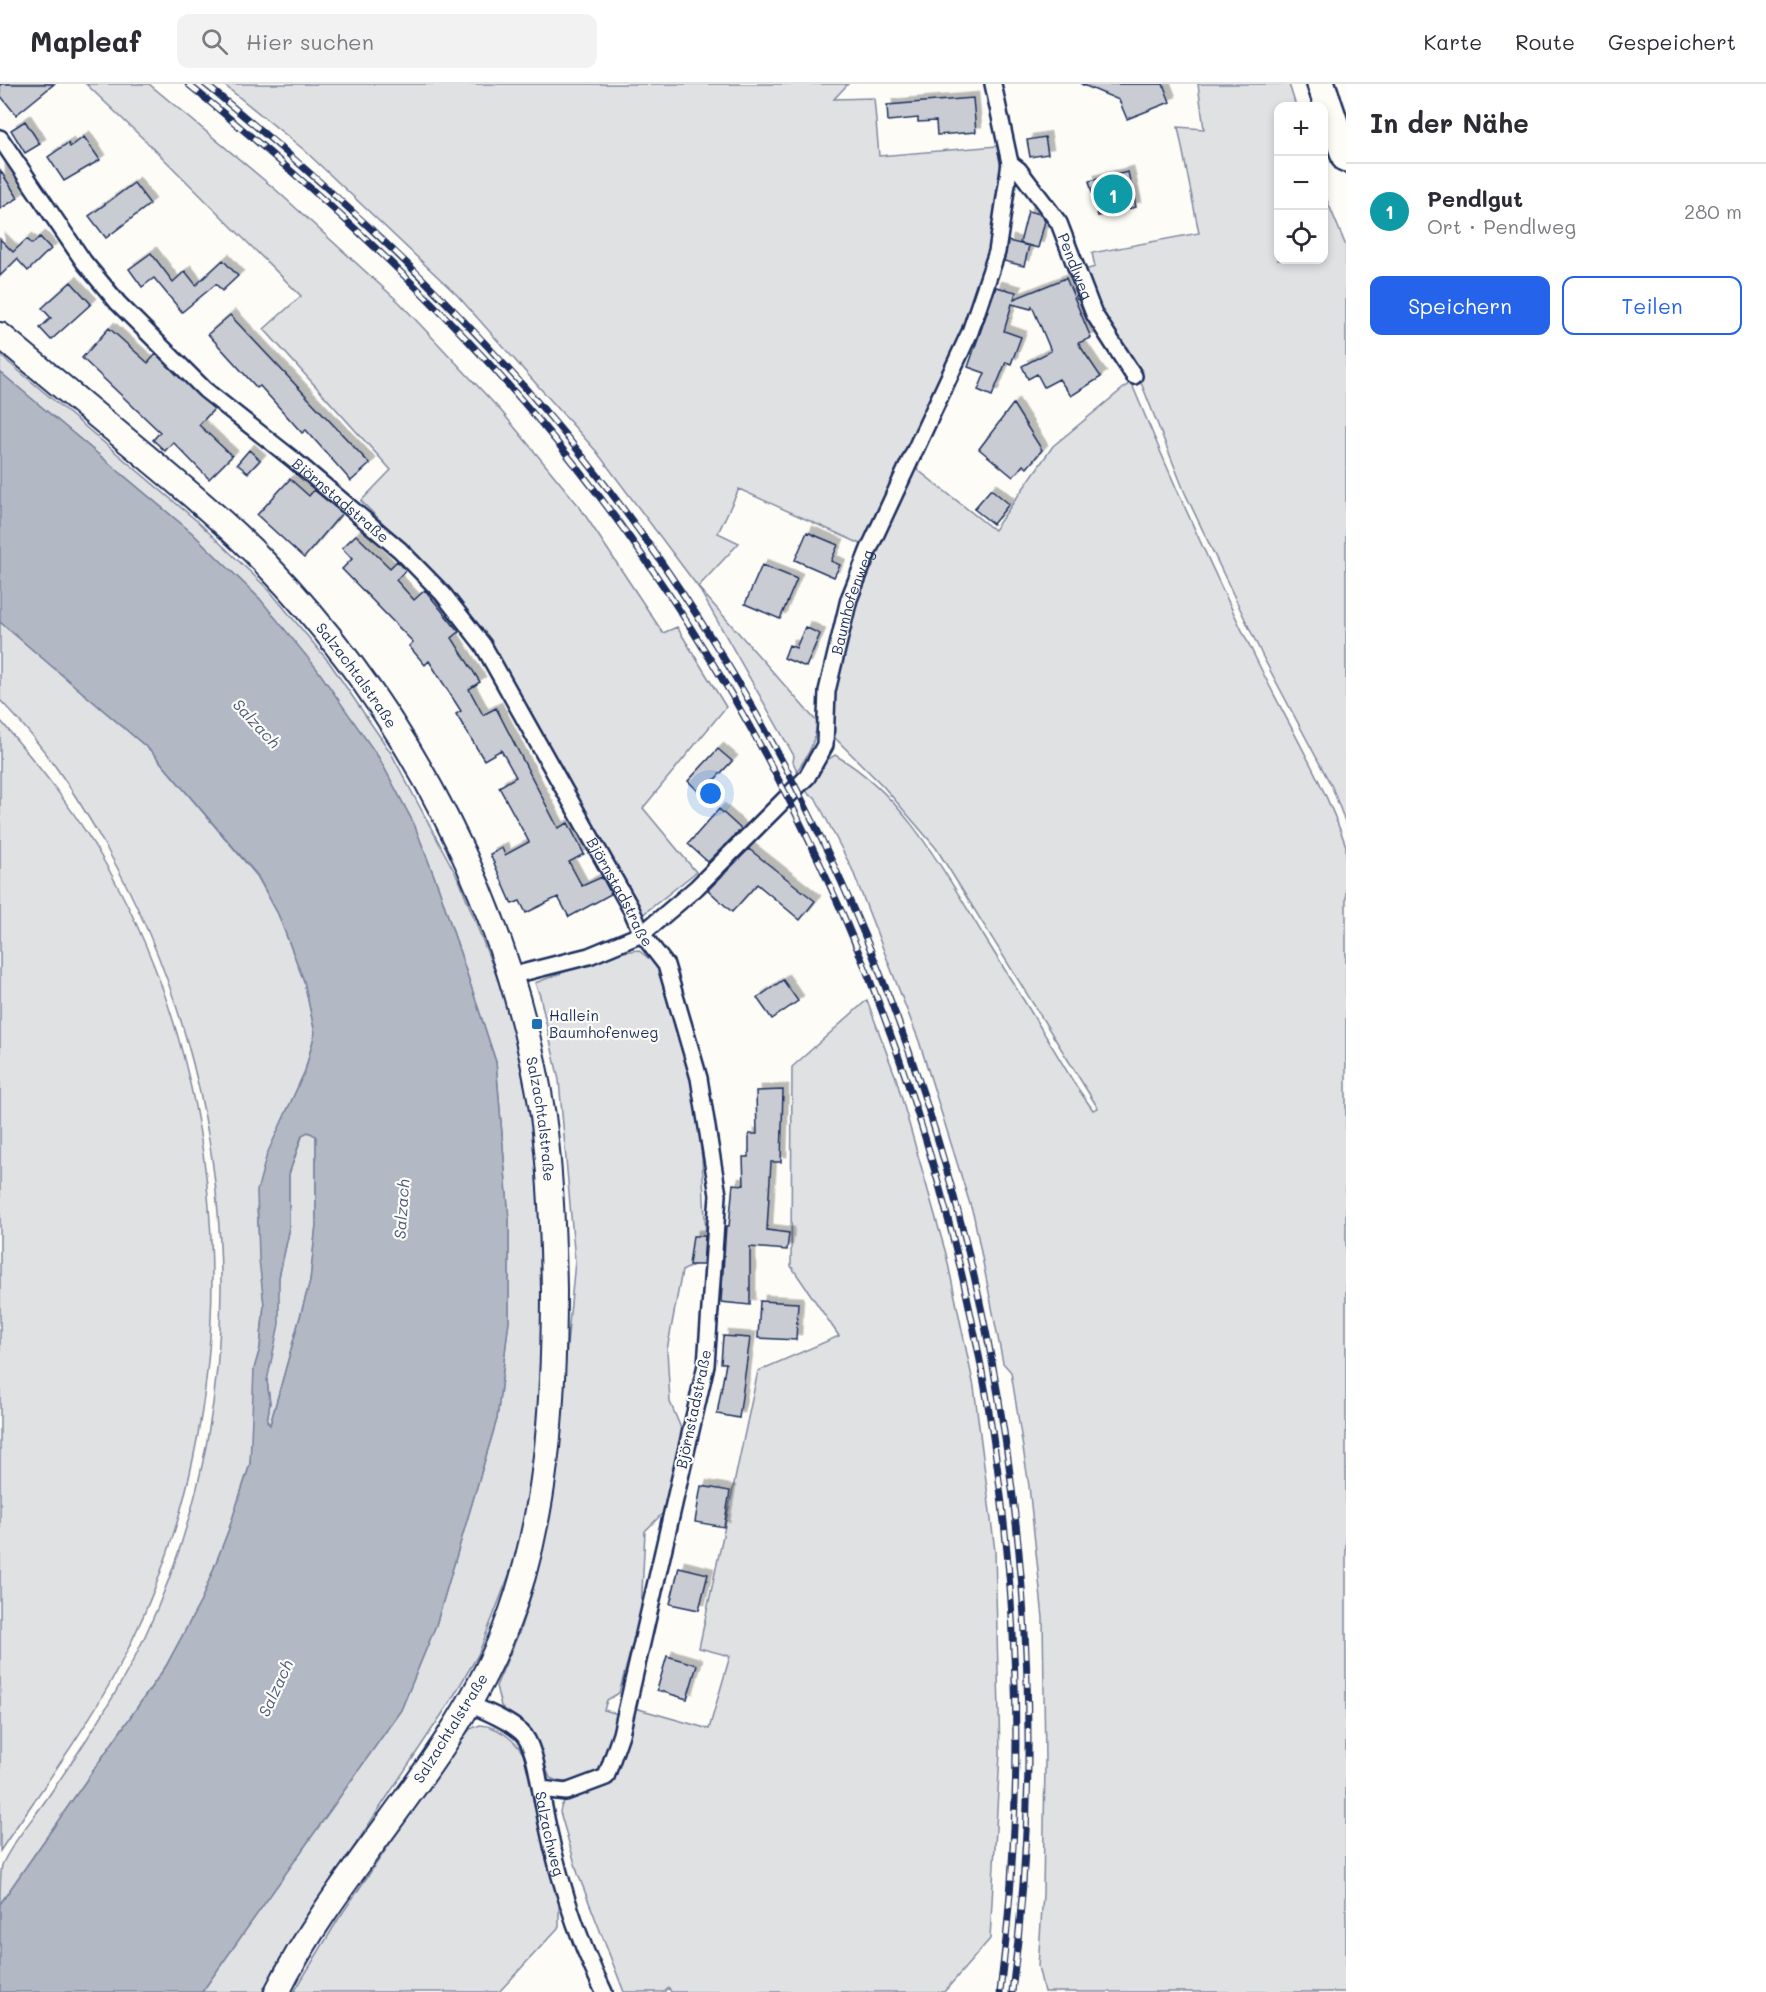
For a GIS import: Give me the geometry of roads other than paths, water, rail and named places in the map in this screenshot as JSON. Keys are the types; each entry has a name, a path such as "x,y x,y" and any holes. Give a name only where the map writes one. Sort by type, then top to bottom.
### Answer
{"highway":[{"path":"1321,84 1346,158"}],"main road":[{"name":"Salzachtalstraße","path":"0,335 209,509 264,562 363,680 408,747 445,815 480,893 510,976 526,1032 543,1115 553,1210 551,1401 542,1486 521,1585 503,1635 469,1704 329,1905 277,1992"}],"street":[{"name":"Baumhofenweg","path":"510,976 589,956 642,934 696,888 807,777 825,745 826,691 849,599 869,549 970,332 997,252 1010,163 993,84"},
{"name":"Björnstadstraße","path":"0,138 84,262 118,303 205,390 295,461 400,550 443,594 483,645 631,909 642,934 666,965 699,1078 718,1194 706,1365 621,1734 606,1777 566,1792 541,1789"},
{"name":"Pendlweg","path":"1010,163 1019,170 1059,223 1094,314 1134,376"},
{"name":"Salzachweg","path":"469,1704 523,1733 536,1762 563,1884 592,1968 604,1992"}],"water":[{"name":"Salzach","path":"0,372 191,532 260,599 317,669 379,758 414,824 439,889 496,1062 509,1219 509,1320 497,1419 436,1625 401,1710 202,1992 0,1992 0,1904 166,1666 201,1601 229,1529 250,1464 254,1369 260,1348 264,1305 259,1259 257,1191 267,1154 305,1071 315,1033 304,981 278,914 257,875 151,751 0,622","holes":["308,1132 316,1136 316,1225 310,1281 270,1425 267,1421 270,1403 267,1381 279,1324 279,1277 289,1232 289,1174 302,1135"]}],"railway":[{"path":"188,84 293,172 393,264 488,362 576,466 693,632 793,808 876,994 940,1187 984,1385 1010,1586 1015,1789 1000,1992"},
{"path":"205,84 307,170 405,261 497,356 584,458 702,623 802,800 886,988 950,1183 996,1383 1022,1586 1027,1790 1012,1992"}],"place":[{"name":"Pendlgut","path":"1113,194"},
{"name":"Hallein Baumhofenweg","path":"537,1024"}]}
